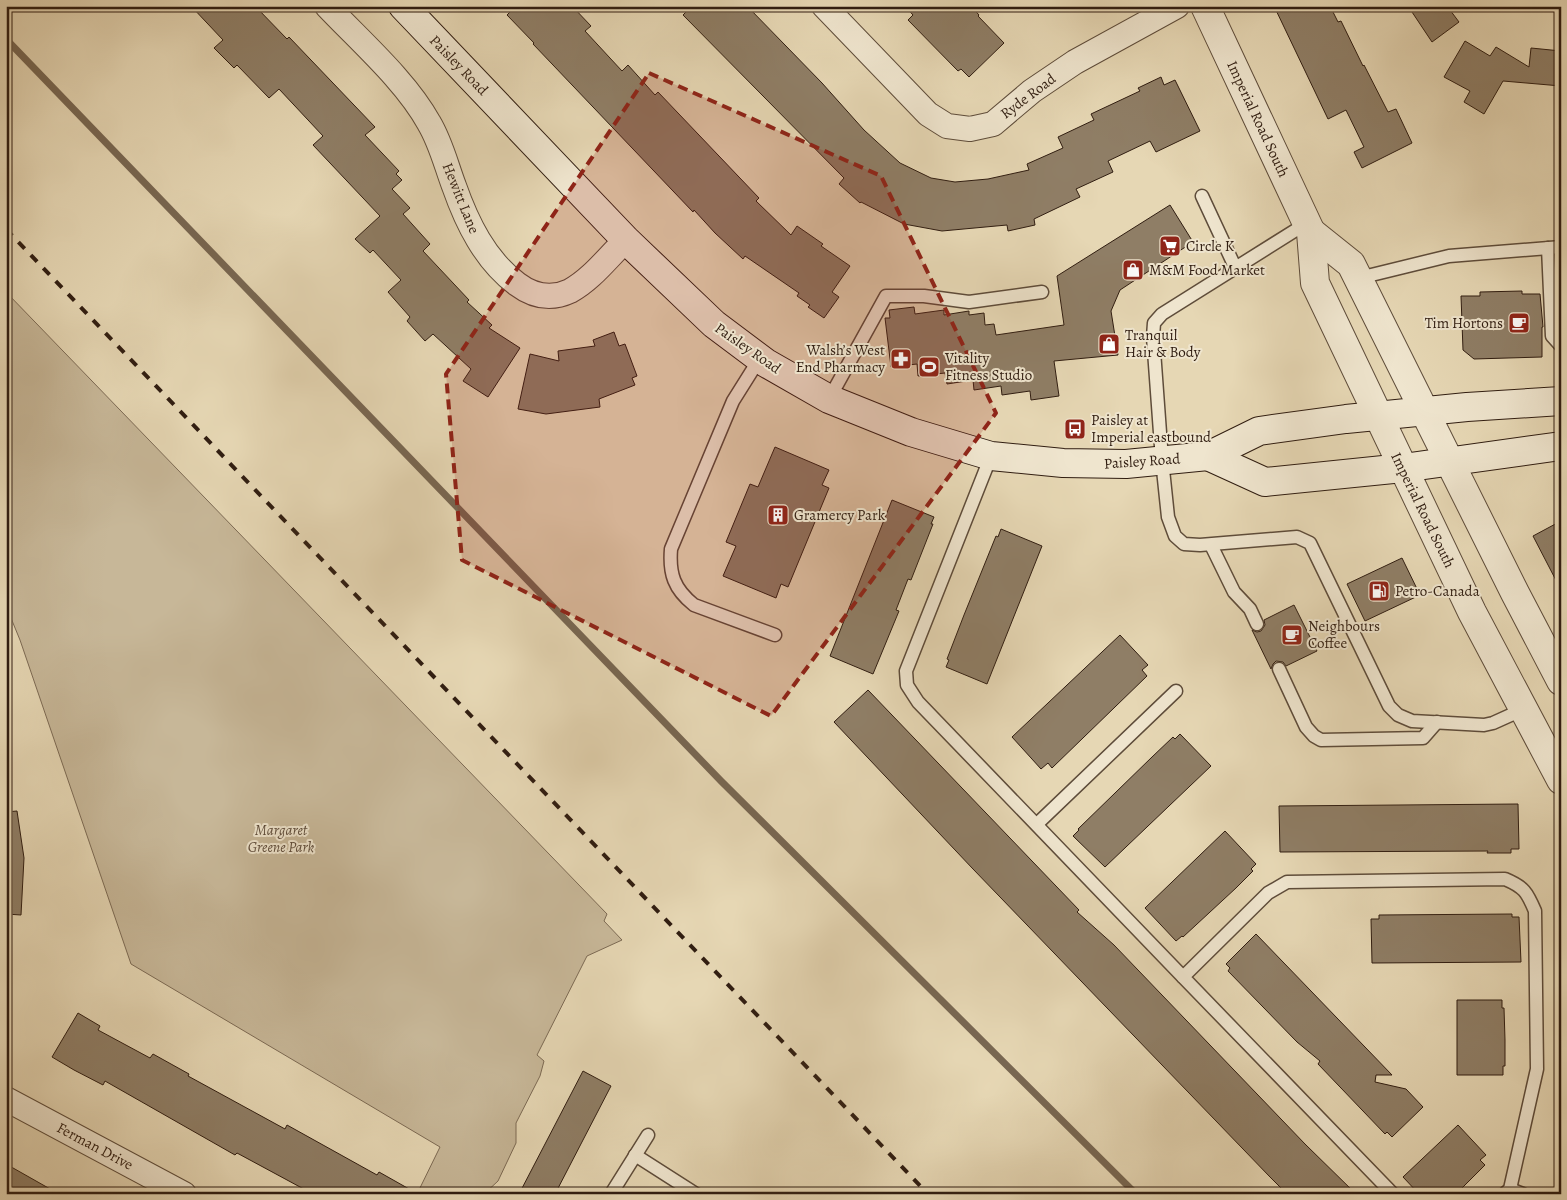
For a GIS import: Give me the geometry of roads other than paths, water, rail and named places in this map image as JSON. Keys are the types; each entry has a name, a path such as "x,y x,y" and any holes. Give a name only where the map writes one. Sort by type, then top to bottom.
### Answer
{"main road":[{"name":"Paisley Road","path":"404,6 626,240 714,324 760,358 829,399 910,432 991,456 1063,463 1126,464 1208,456 1258,430 1425,412 1561,401"},
{"name":"Imperial Road South","path":"1204,6 1309,227 1314,283 1472,612 1561,780"},
{"name":"Imperial Road South","path":"1309,227 1351,264 1561,681"},
{"name":"Paisley Road","path":"1208,456 1265,482 1402,468 1561,446"}],"street":[{"name":"Hewitt Lane","path":"326,6 396,78 420,109 441,146 454,188 469,222 486,252 506,276 528,292 550,296 569,291 588,279 626,240"},
{"name":"Ryde Road","path":"824,6 928,114 947,126 970,129 993,124 1032,91 1075,62 1177,6"},
{"name":"Ferman Drive","path":"6,1099 184,1194"}],"lane":[{"path":"1202,196 1235,267"},
{"path":"1309,227 1235,267 1162,314 1154,324 1153,337 1162,460 1168,517 1174,536 1184,544 1211,545 1297,537 1310,543 1389,706 1398,715 1412,721 1484,725 1524,709"},
{"path":"1358,278 1449,256 1554,248 1552,336 1561,346"},
{"path":"829,399 886,296 924,296 969,302 1042,292"},
{"path":"760,358 733,401 671,548 670,563 674,582 684,596 694,604 775,635"},
{"path":"991,456 906,671 907,684 918,702 1393,1194"},
{"path":"1211,545 1234,592 1250,609 1257,624"},
{"path":"1279,669 1306,727 1314,736 1321,740 1422,738 1438,722"},
{"path":"1037,824 1176,691"},
{"path":"1183,977 1268,893 1287,882 1505,879 1520,885 1529,897 1535,911 1537,1069 1507,1191 1523,1194"},
{"path":"611,1194 648,1135"},
{"path":"635,1155 696,1194"}],"waterway":[{"path":"6,39 721,781 1136,1194"}],"railway":[{"path":"6,229 928,1194"}],"place":[{"name":"Circle K","path":"1170,246"},
{"name":"M&M Food Market","path":"1133,270"},
{"name":"Tim Hortons","path":"1519,323"},
{"name":"Tranquil Hair & Body","path":"1109,344"},
{"name":"Walsh’s West End Pharmacy","path":"901,359"},
{"name":"Vitality Fitness Studio","path":"929,367"},
{"name":"Paisley at Imperial eastbound","path":"1075,429"},
{"name":"Gramercy Park","path":"778,515"},
{"name":"Petro-Canada","path":"1379,591"},
{"name":"Neighbours Coffee","path":"1292,635"}],"park label":[{"name":"Margaret Greene Park","path":"281,838"}]}
